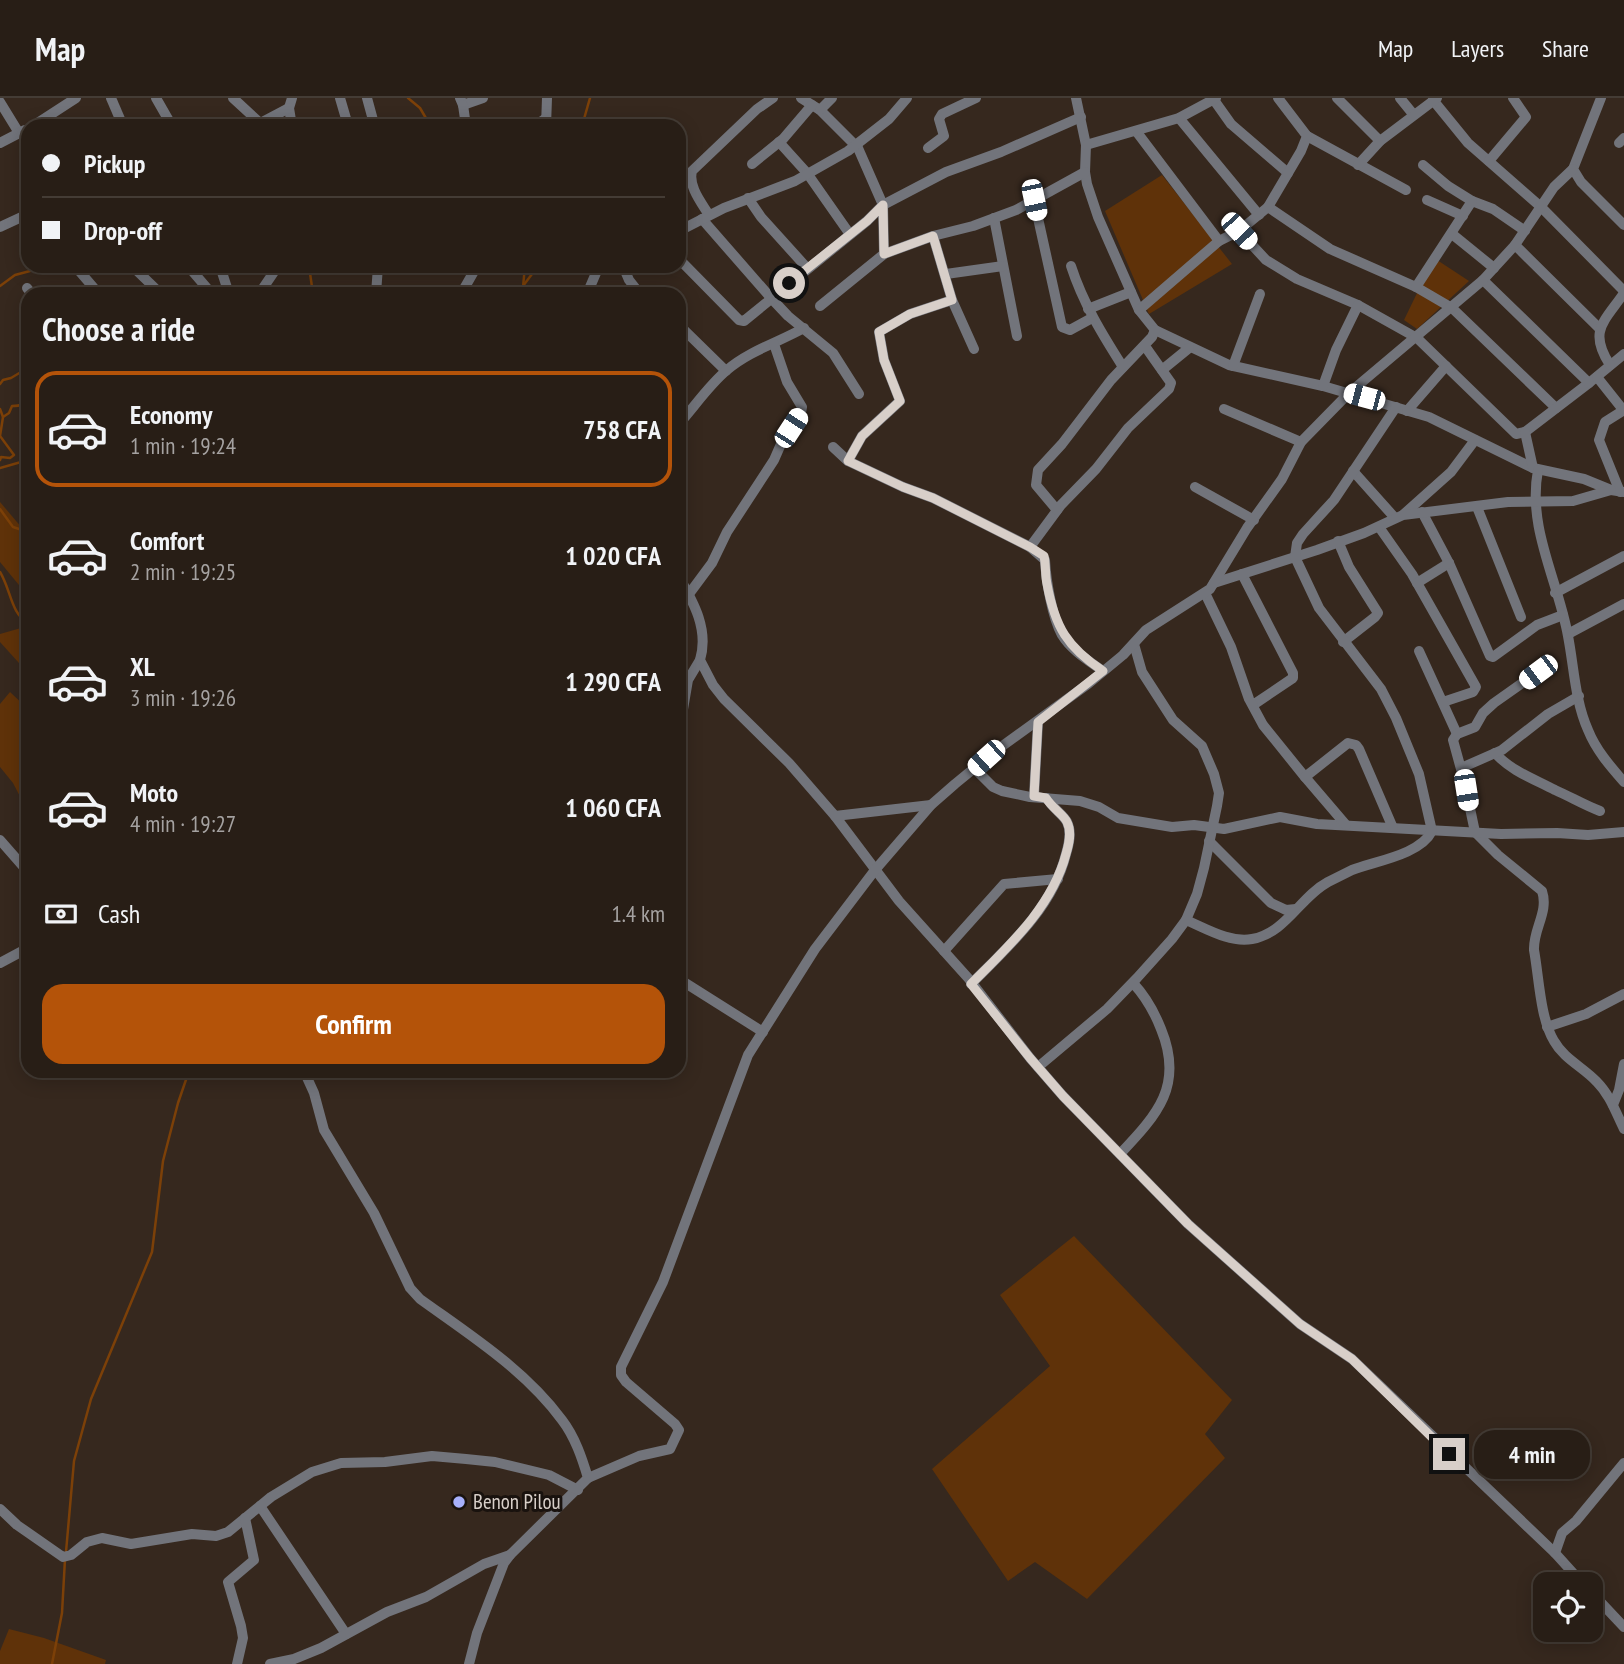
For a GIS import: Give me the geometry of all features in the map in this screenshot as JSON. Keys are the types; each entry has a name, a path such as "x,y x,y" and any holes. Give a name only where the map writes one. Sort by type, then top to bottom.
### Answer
{"street":[{"path":"52,98 59,109"},
{"path":"44,119 76,98"},
{"path":"110,98 120,119"},
{"path":"156,98 168,119"},
{"path":"233,98 253,119"},
{"path":"340,98 347,119"},
{"path":"366,98 373,119"},
{"path":"465,119 461,101 483,98"},
{"path":"546,119 547,98"},
{"path":"773,98 757,109 692,171 690,178 706,217 771,298 833,353 859,394"},
{"path":"801,98 816,107 858,148 883,205 884,254"},
{"path":"752,164 816,107 832,98"},
{"path":"686,227 748,198 768,193 856,145 889,119 907,98"},
{"path":"928,148 943,136 939,119 942,114 976,98"},
{"path":"1076,98 1086,145 1085,172 1106,238 1139,310 1154,330 1233,366 1323,386 1429,417 1535,469 1618,491"},
{"path":"1279,98 1307,136 1406,190"},
{"path":"1337,98 1380,141"},
{"path":"1400,98 1413,114"},
{"path":"1489,161 1525,117 1513,98"},
{"path":"469,1664 477,1633 504,1563 510,1555 588,1478 639,1456 670,1449 679,1430 625,1382 621,1367 663,1282 748,1055 815,949 875,870 931,805 994,752 1038,722 1103,671 1134,644 1146,629 1205,593 1282,479 1301,442 1349,393 1418,338 1483,280 1515,245 1553,187 1573,169 1601,98"},
{"path":"1086,145 1179,118 1215,99 1230,124 1288,173"},
{"path":"1359,164 1380,141 1435,99 1468,144 1541,207 1624,292 1600,329 1598,343 1611,365"},
{"path":"0,102 21,127"},
{"path":"266,119 290,103"},
{"path":"686,266 741,321 867,221 883,205 946,172 1001,152 1081,117"},
{"path":"1179,118 1264,211 1330,249 1416,287 1452,308 1556,408"},
{"path":"1136,131 1220,241"},
{"path":"0,143 21,132"},
{"path":"1139,310 1220,241 1239,231 1264,211 1301,151 1307,136"},
{"path":"779,142 807,173 849,233"},
{"path":"1423,165 1448,186 1472,201 1493,209 1525,231"},
{"path":"1573,169 1581,182 1624,225"},
{"path":"820,306 884,254 1016,210 1085,172"},
{"path":"748,198 761,217 807,268"},
{"path":"1034,200 1062,327 1070,330 1090,314 1131,292"},
{"path":"1427,200 1463,216"},
{"path":"1416,287 1472,201"},
{"path":"0,227 21,217"},
{"path":"993,218 1017,336"},
{"path":"1239,231 1266,260 1297,279 1358,304 1418,338 1516,434 1525,432 1624,354"},
{"path":"1452,234 1494,268"},
{"path":"933,236 952,300 974,349"},
{"path":"1515,245 1600,329"},
{"path":"1071,266 1090,314 1123,368"},
{"path":"946,274 1003,267"},
{"path":"81,273 93,287"},
{"path":"139,273 154,287"},
{"path":"194,273 206,287"},
{"path":"1483,280 1624,410 1605,422 1599,440 1618,491"},
{"path":"1233,366 1260,294"},
{"path":"848,461 862,436 900,401 884,360 879,332 910,314 952,300"},
{"path":"1323,386 1336,350 1358,304"},
{"path":"686,416 726,371 751,354 804,328"},
{"path":"1057,510 1036,485 1038,470 1143,347 1154,330"},
{"path":"686,332 726,371"},
{"path":"689,594 712,563 727,533 801,413 802,407 787,382 774,344"},
{"path":"1030,547 1057,510 1146,409 1169,389 1171,383 1143,347"},
{"path":"1162,370 1189,348"},
{"path":"1432,831 1419,774 1381,689 1319,608 1295,557 1297,543 1303,534 1334,500 1401,409 1446,366"},
{"path":"1224,409 1301,442"},
{"path":"1525,432 1535,469 1535,502 1555,593 1568,634 1583,718 1593,742 1624,782"},
{"path":"1214,583 1379,527 1399,516 1451,472 1475,440"},
{"path":"833,447 848,461 933,498 1030,547 1045,560 1048,590 1062,634 1086,659 1103,671"},
{"path":"1353,471 1399,516"},
{"path":"1195,487 1254,520"},
{"path":"1399,516 1508,502 1573,500 1618,491"},
{"path":"1477,507 1521,617"},
{"path":"1422,512 1449,563 1490,656 1493,657 1537,625 1563,615"},
{"path":"1379,527 1417,583 1476,687 1473,692 1443,702"},
{"path":"1338,541 1349,567 1378,612 1343,642"},
{"path":"1555,593 1624,556"},
{"path":"1417,583 1449,563"},
{"path":"1242,574 1293,673 1293,678 1253,705"},
{"path":"686,589 704,632 704,647 688,680 686,692"},
{"path":"1205,593 1263,725 1346,825"},
{"path":"1568,634 1624,604"},
{"path":"1038,1068 1133,983 1186,920 1197,894 1209,841 1219,793 1208,757 1202,746 1173,720 1142,673 1134,644"},
{"path":"1419,651 1457,734"},
{"path":"700,660 724,699 789,763 835,816 875,870 1038,1068 1120,1154 1188,1224 1253,1284 1300,1324 1352,1359 1572,1572"},
{"path":"1549,664 1483,713 1475,727 1457,734 1452,740 1475,832 1542,891 1544,910 1534,938 1534,950 1548,1027 1563,1055 1596,1080 1613,1105 1624,1129"},
{"path":"1461,768 1494,753 1548,714 1579,696"},
{"path":"1034,796 1038,722"},
{"path":"1305,777 1348,743 1356,745 1393,828"},
{"path":"1494,753 1504,764 1527,777 1600,811"},
{"path":"974,768 993,788 1015,794 1089,803 1118,818 1172,827 1212,827 1224,830 1280,817 1317,824 1432,831 1588,835 1624,832"},
{"path":"971,984 1030,923 1058,879 1069,842 1069,827 1046,798"},
{"path":"835,816 931,805"},
{"path":"1186,920 1240,940 1268,934 1326,883 1353,870 1398,856 1423,842 1432,831"},
{"path":"0,840 21,864"},
{"path":"1209,841 1271,903 1286,910 1296,909"},
{"path":"944,951 1004,884 1058,879"},
{"path":"0,963 21,952"},
{"path":"686,983 763,1032"},
{"path":"1120,1154 1160,1105 1171,1075 1170,1053 1163,1032 1147,998 1133,983"},
{"path":"1548,1027 1586,1014 1624,994"},
{"path":"1613,1105 1624,1064"},
{"path":"307,1078 324,1130 374,1213 410,1288 419,1299 491,1350 536,1389 563,1422 579,1451 588,1478"},
{"path":"0,1509 17,1525 63,1557 71,1555 87,1542 102,1538 131,1544 192,1534 216,1536 228,1532 260,1506 312,1472 330,1465 432,1456 495,1462 563,1480 578,1490"},
{"path":"1555,1553 1562,1533 1576,1521 1624,1463"},
{"path":"260,1506 346,1634"},
{"path":"237,1664 243,1638 242,1626 228,1582 254,1560 245,1518"},
{"path":"270,1664 306,1654 387,1612 426,1597 484,1564 510,1555"},
{"path":"1603,1605 1624,1627"}],"shaded area":[{"path":"1162,175 1232,264 1149,314 1105,211"},
{"path":"1434,258 1469,281 1417,329 1404,320"},
{"path":"0,502 21,527 21,588 0,562"},
{"path":"21,628 21,665 0,642 0,634"},
{"path":"10,692 21,702 21,798 0,767 0,704"},
{"path":"1074,1236 1232,1400 1205,1434 1225,1458 1087,1599 1035,1562 1008,1581 932,1469 1050,1366 1000,1295"},
{"path":"9,1629 106,1660 105,1664 0,1664 0,1651"}],"waterway":[{"path":"408,98 420,108 426,119"},
{"path":"584,119 590,98"},
{"path":"0,286 22,273"},
{"path":"310,273 312,287"},
{"path":"523,287 524,273"},
{"path":"522,287 533,273"},
{"path":"0,384 21,372"},
{"path":"3,417 9,413 12,406 21,404"},
{"path":"0,409 3,417 0,436 14,455 10,458 1,457 0,460"},
{"path":"0,468 21,462"},
{"path":"0,509 13,527 21,530"},
{"path":"0,572 21,618"},
{"path":"66,1552 74,1461 91,1399 152,1252 163,1161 187,1078"},
{"path":"52,1664 62,1613 65,1559"}],"place":[{"name":"Benon Pilou","path":"459,1502"}],"route":[{"path":"789,283 883,205 884,254 933,236 952,300 910,314 879,332 884,360 900,401 862,436 848,461 933,498 1044,556 1048,590 1062,634 1073,648 1103,671 1038,722 1034,796 1046,798 1067,822 1070,835 1067,853 1058,879 1034,918 971,984 1063,1096 1148,1185 1253,1284 1300,1324 1352,1359 1449,1454"}]}
